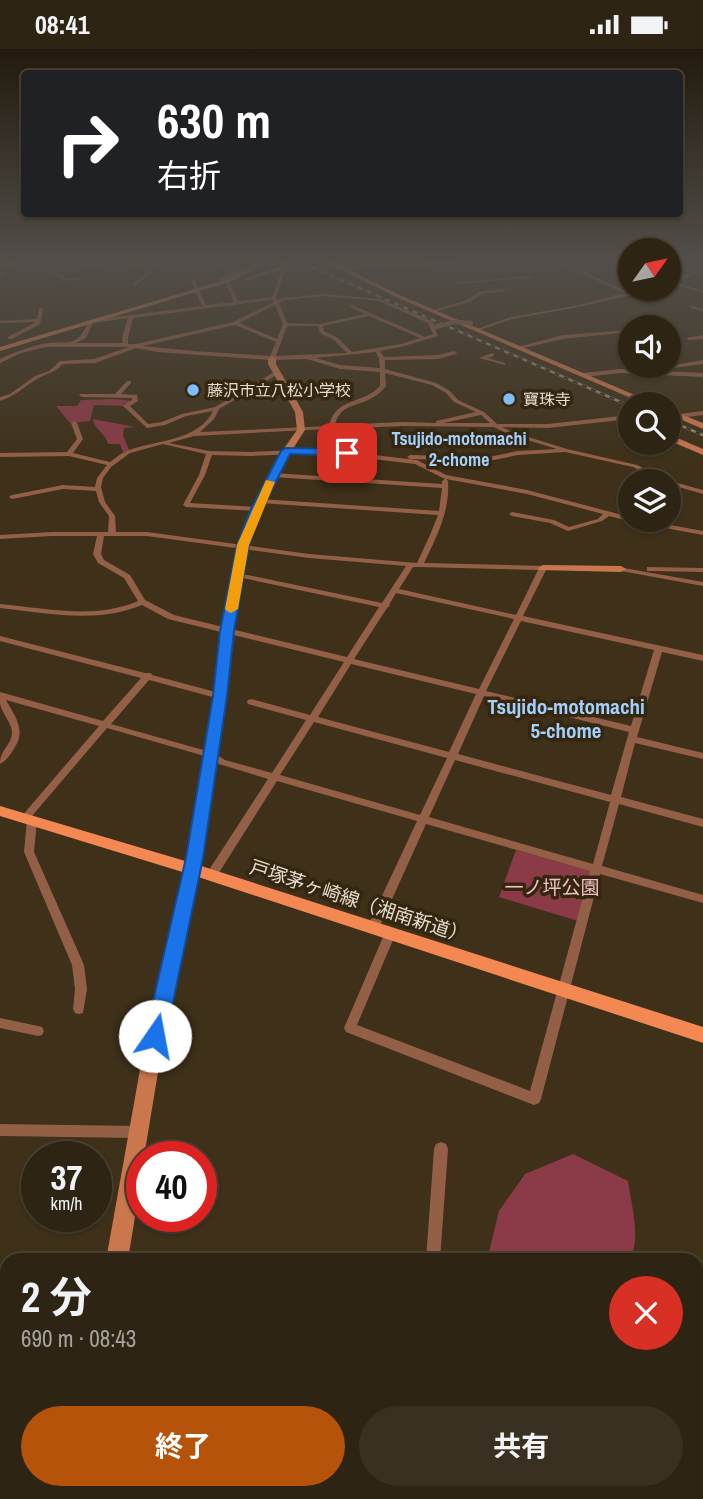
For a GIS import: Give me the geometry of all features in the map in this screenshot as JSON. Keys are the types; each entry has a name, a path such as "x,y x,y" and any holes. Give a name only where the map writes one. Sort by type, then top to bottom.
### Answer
{"main road":[{"name":"戸塚茅ヶ崎線（湘南新道）","path":"0,811 192,869 703,1035"}],"street":[{"path":"0,349 30,329"},
{"path":"0,361 12,342 63,329"},
{"path":"70,345 84,337 87,329"},
{"path":"126,345 128,329"},
{"path":"0,399 12,395 37,377 51,372 62,362 95,361 136,346 211,329"},
{"path":"248,329 277,341"},
{"path":"118,1253 155,1036 192,869 220,696 227,631 243,545 258,505 300,430 299,412 272,364 283,329"},
{"path":"321,329 350,353"},
{"path":"402,329 425,339"},
{"path":"12,342 90,347 126,345 272,358 306,357 399,347 436,335 433,329"},
{"path":"476,329 623,392"},
{"path":"520,347 563,337 618,332"},
{"path":"689,338 703,337"},
{"path":"331,429 332,416 336,412 350,403 378,395 383,386 380,370 382,359 377,350"},
{"path":"382,359 438,357 454,353"},
{"path":"492,355 482,358 503,365"},
{"path":"306,357 340,367 380,370 434,384 448,392 456,401 482,412 497,427 568,451 641,469"},
{"path":"681,365 703,362"},
{"path":"583,375 618,371"},
{"path":"82,395 135,396 135,401 127,406 137,419 147,426 217,408 278,372"},
{"path":"681,373 703,375"},
{"path":"117,395 128,384"},
{"path":"194,434 212,418 217,408"},
{"path":"681,411 703,412"},
{"path":"432,424 482,412"},
{"path":"681,415 703,426"},
{"path":"112,534 112,516 102,502 98,489 100,478 111,464 128,452 166,444 194,434 331,429 359,425 548,426 618,419"},
{"path":"69,454 80,439 74,423"},
{"path":"681,443 703,452"},
{"path":"166,444 209,453 349,453 416,462 432,468 444,477 527,492 618,516"},
{"path":"392,459 417,456 489,459 518,453 568,451"},
{"path":"209,453 202,475 186,505 258,505 442,513"},
{"path":"0,455 69,454 111,464"},
{"path":"273,475 446,486"},
{"path":"211,876 349,660 437,530 446,486 444,477"},
{"path":"681,486 703,492"},
{"path":"12,496 63,487 98,489"},
{"path":"512,514 552,521 568,529 600,520 607,514"},
{"path":"681,529 703,533"},
{"path":"101,534 97,554 101,561 127,577 142,602 171,617 481,693 703,756"},
{"path":"0,537 147,534 309,556 415,564 703,570"},
{"path":"373,927 481,693 543,568"},
{"path":"621,569 703,584"},
{"path":"238,575 386,606"},
{"path":"396,591 703,658"},
{"path":"0,606 90,614 123,612 142,602"},
{"path":"0,638 220,696"},
{"path":"390,933 350,1028 534,1099 659,648"},
{"path":"79,1009 81,989 78,965 29,852 29,818 148,675"},
{"path":"0,695 211,755 222,762 703,899"},
{"path":"0,695 17,731 17,741 0,761"},
{"path":"251,702 703,823"},
{"path":"0,1023 38,1031"},
{"path":"0,1130 138,1132"},
{"path":"434,1253 442,1149"}],"green space":[{"path":"81,400 132,401 124,406 94,405 90,421 70,423 56,406 77,406"},
{"path":"93,419 135,427 124,428 123,435 129,450 123,452 120,444 108,444"},
{"name":"一ノ坪公園","path":"516,850 591,871 578,921 499,897"},
{"path":"573,1154 628,1181 635,1232 632,1253 489,1253 499,1211 525,1174"}],"railway":[{"path":"453,329 618,401"},
{"path":"681,426 703,435"}],"slow traffic":[{"path":"231,609 243,545 256,509 270,482"}],"place":[{"name":"藤沢市立八松小学校","path":"193,390"},
{"name":"寶珠寺","path":"509,399"}],"district":[{"name":"Tsujido-motomachi 2-chome","path":"459,448"},
{"name":"Tsujido-motomachi 5-chome","path":"566,718"}],"route":[{"path":"155,1036 195,858 220,696 222,663 243,545 256,509 286,451 347,453"}]}
